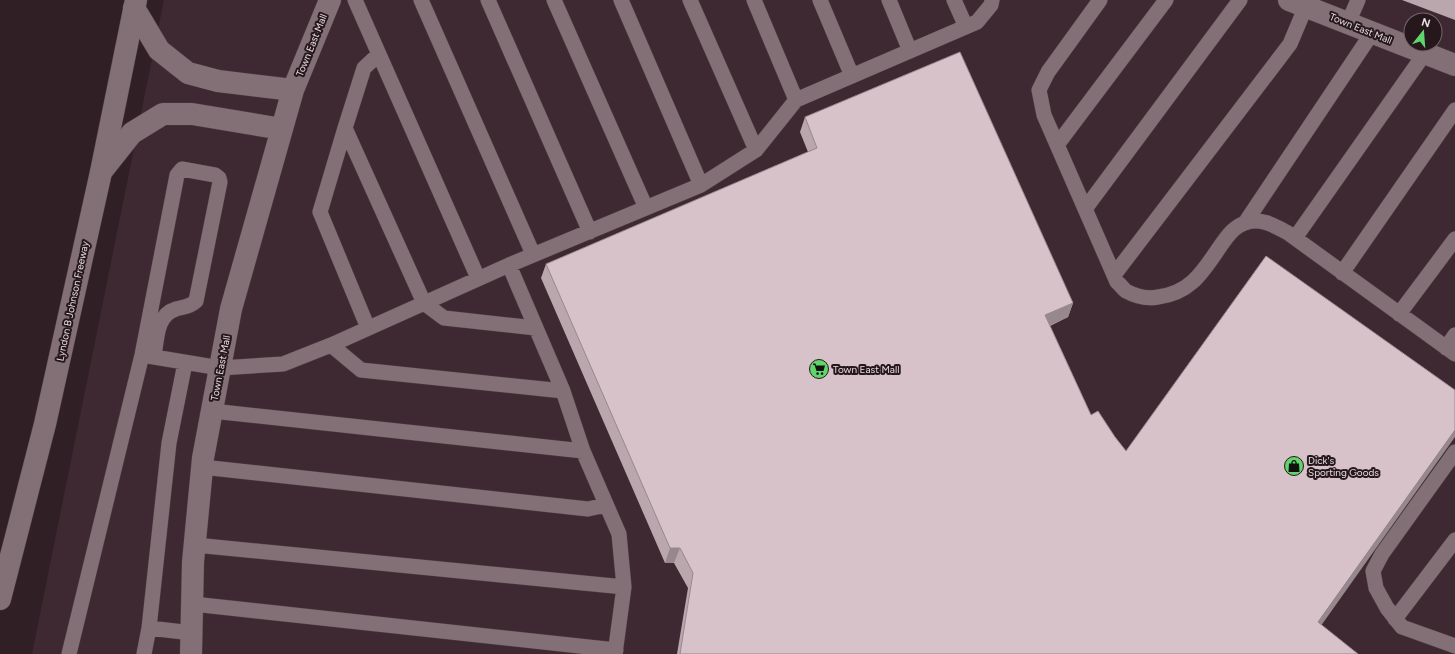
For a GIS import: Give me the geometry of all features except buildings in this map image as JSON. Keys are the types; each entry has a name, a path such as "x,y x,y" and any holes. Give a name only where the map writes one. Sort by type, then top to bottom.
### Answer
{"street":[{"name":"Town East Mall","path":"191,654 195,545 202,467 231,309 293,90 330,0"},
{"name":"Town East Mall","path":"1297,3 1455,65"},
{"path":"135,4 159,50 188,73 218,81 293,90"},
{"name":"Lyndon B Johnson Freeway","path":"0,600 45,424 101,172 135,4"},
{"path":"101,172 132,133 163,114 192,114 282,129"}],"lane":[{"path":"355,0 478,278"},
{"path":"421,0 533,254"},
{"path":"488,0 590,232"},
{"path":"554,0 646,208"},
{"path":"621,0 701,185"},
{"path":"690,0 756,150"},
{"path":"754,0 796,100"},
{"path":"820,0 852,76"},
{"path":"888,0 910,51"},
{"path":"954,0 966,27"},
{"path":"148,356 220,368 284,364 331,345 533,254 590,232 701,185 756,150 796,100 977,22 991,6 992,0"},
{"path":"1100,0 1048,72 1039,90 1044,115 1117,282 1125,290 1148,299 1170,295 1194,282 1227,237 1235,229 1245,223 1256,221 1267,222 1295,238 1451,351 1455,335"},
{"path":"1057,145 1166,0"},
{"path":"1085,209 1240,0"},
{"path":"1348,23 1358,0"},
{"path":"1114,275 1290,44 1297,3"},
{"path":"1245,223 1372,33"},
{"path":"1295,238 1425,53"},
{"path":"368,328 320,212 364,68 379,54"},
{"path":"1342,273 1455,110"},
{"path":"345,128 424,303 444,318 536,328"},
{"path":"69,654 148,356 177,175 182,169 214,175 220,182 196,301 187,307 172,310 167,313 162,319 148,356"},
{"path":"1399,314 1455,239"},
{"path":"193,604 616,652 624,587 619,534 583,451 563,391 509,265"},
{"path":"331,345 361,370 563,391"},
{"path":"144,654 149,628 169,443 185,363"},
{"path":"212,411 583,451"},
{"path":"1455,452 1382,554 1373,572 1376,588 1387,608 1402,627 1455,646"},
{"path":"202,467 588,509 606,505"},
{"path":"1395,619 1455,540"},
{"path":"195,545 624,587"},
{"path":"149,628 192,633"}],"shaded area":[{"path":"164,0 1455,0 1455,654 32,654"}],"place":[{"name":"Town East Mall","path":"819,369"},
{"name":"Dick's Sporting Goods","path":"1294,466"}]}
